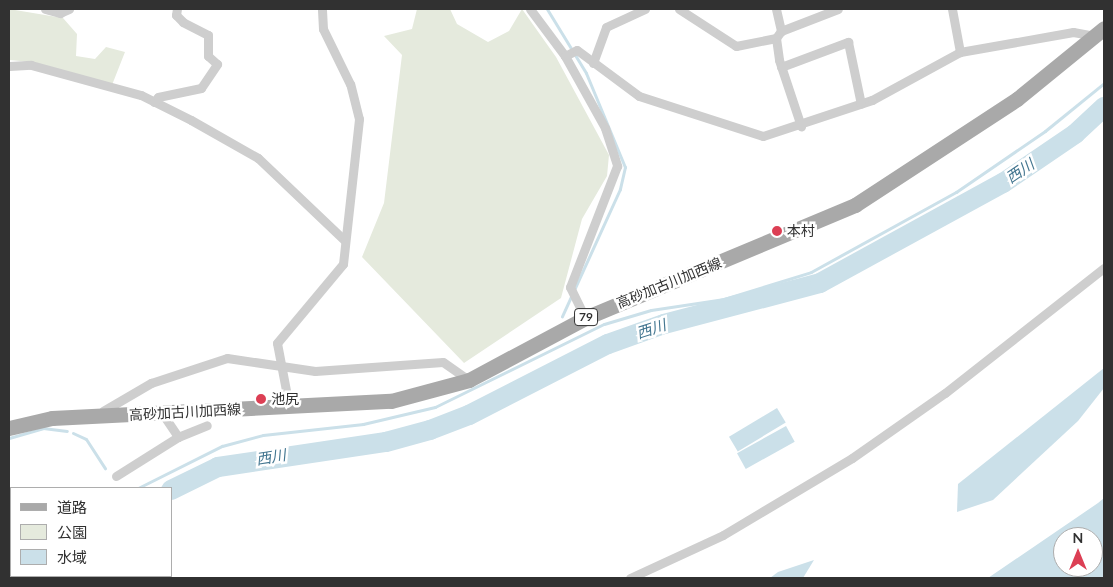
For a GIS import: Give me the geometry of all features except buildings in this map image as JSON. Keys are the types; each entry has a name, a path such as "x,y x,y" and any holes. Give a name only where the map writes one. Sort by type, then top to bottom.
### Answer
{"main road":[{"name":"高砂加古川加西線","path":"9,428 52,418 391,401 469,380 585,318 855,205 1017,100 1100,32"}],"street":[{"path":"45,9 60,13 69,9"},
{"path":"154,102 158,96 201,88 217,64 208,56 208,35 183,22 176,15 177,9"},
{"path":"289,406 277,343 337,274 346,252 344,240 359,119 350,84 323,29 322,9"},
{"path":"530,9 566,56 605,128 617,166 570,287 585,318"},
{"path":"593,63 606,27 645,9"},
{"path":"682,9 736,46 778,35 838,9"},
{"path":"776,9 781,67 802,126"},
{"path":"952,9 960,52"},
{"path":"566,56 577,50 639,96 745,132 763,136 802,126 861,104 960,52 1073,32 1100,32"},
{"path":"781,67 848,42 861,104"},
{"path":"9,66 31,65 154,102 258,158 344,240"},
{"path":"630,578 723,535 852,458 1104,268"},
{"path":"89,416 121,405 151,383 226,358 280,363 315,371 444,362 469,380"},
{"path":"162,412 178,437"},
{"path":"116,476 178,437 207,425"}],"green space":[{"path":"9,9 63,18 77,34 76,56 95,59 106,47 125,52 112,85 32,62 9,60"},
{"path":"417,9 450,9 457,24 488,42 509,31 522,9 556,57 609,155 607,176 582,219 561,298 464,363 362,257 384,203 402,55 384,36 412,29"}],"water":[{"path":"1104,368 1104,388 1078,421 993,500 957,512 958,484"},
{"path":"777,408 786,423 738,451 729,437"},
{"path":"786,426 795,442 746,469 737,453"},
{"path":"1104,498 1104,578 988,578 1053,534 1053,577 1103,577 1103,527 1063,527"},
{"path":"814,560 803,578 770,578 778,572"}],"waterway":[{"path":"547,9 586,73 625,167 620,189 562,316"},
{"path":"140,487 222,446 263,435 363,424 435,407 604,324 651,310 724,299 811,272 956,192 1045,131 1104,83"},
{"name":"西川","path":"172,490 218,467 386,442 430,430 469,415 608,344 664,324 820,283 1003,183 1075,134 1104,107"},
{"path":"9,438 43,428 67,431"},
{"path":"73,433 86,439 105,468"}],"place":[{"name":"本村","path":"777,231"},
{"name":"池尻","path":"261,399"}]}
